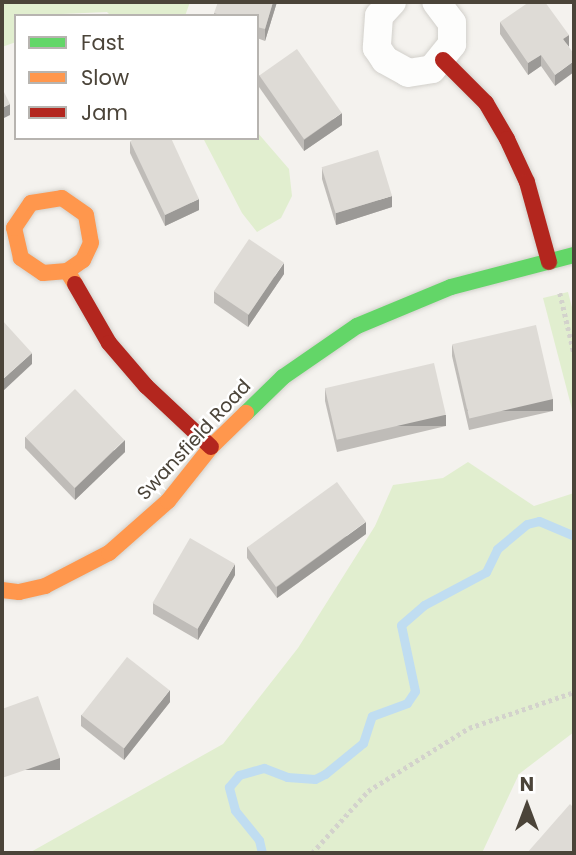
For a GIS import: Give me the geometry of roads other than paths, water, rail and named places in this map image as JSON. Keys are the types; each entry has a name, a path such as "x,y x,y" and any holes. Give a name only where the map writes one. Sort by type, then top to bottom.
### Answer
{"street":[{"path":"392,2 379,16 375,30 385,60 395,68 421,73 443,60 452,44 452,23 436,2"},
{"path":"443,60 486,103 507,139 527,182 549,262"},
{"path":"62,198 86,215 91,243 83,260 67,271 43,273 21,258 14,228 31,202 62,198"},
{"name":"Swansfield Road","path":"2,590 45,586 109,553 168,501 211,447 283,377 357,326 450,287 574,255"},
{"path":"67,271 109,343 146,386 211,447"}],"waterway":[{"path":"262,853 259,840 235,810 229,787 239,775 264,768 287,777 315,779 325,774 363,743 372,716 407,703 415,691 401,625 424,605 486,572 497,549 527,524 539,521 574,536"}]}
